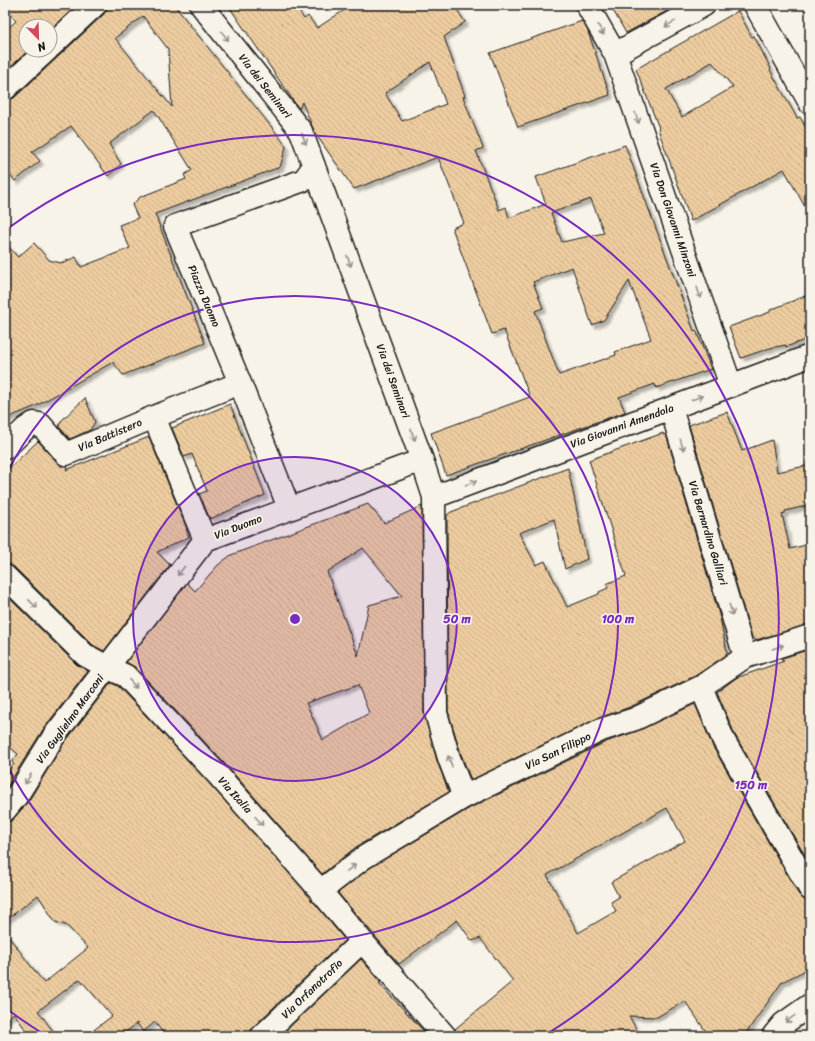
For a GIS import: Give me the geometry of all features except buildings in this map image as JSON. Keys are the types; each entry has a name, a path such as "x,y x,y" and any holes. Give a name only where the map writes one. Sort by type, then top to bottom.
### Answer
{"street":[{"path":"58,40 95,5"},
{"name":"Via dei Seminari","path":"201,5 301,131 422,460 434,497 436,713 449,758 464,797"},
{"name":"Via Don Giovanni Minzoni","path":"588,5 615,54 732,386"},
{"path":"615,54 704,5"},
{"path":"755,5 810,103"},
{"path":"5,89 38,58"},
{"name":"Piazza Duomo","path":"289,508 240,383 175,226 304,180 314,166"},
{"name":"Via Giovanni Amendola","path":"434,497 810,356"},
{"path":"154,417 240,383"},
{"name":"Via Bernardino Galliari","path":"671,408 746,658"},
{"name":"Via Battistero","path":"5,448 25,429 34,423 40,424 66,454 154,417 205,540"},
{"name":"Via Duomo","path":"107,667 205,540 422,460"},
{"name":"Via Italia","path":"5,576 85,655 126,676 217,774 312,881 444,1036"},
{"name":"Via San Filippo","path":"321,893 327,886 363,858 464,797 601,730 635,719 701,687 746,658 810,636"},
{"name":"Via Guglielmo Marconi","path":"5,810 18,794 54,736 107,667"},
{"path":"701,687 724,741 810,889"},
{"name":"Via Orfanotrofio","path":"262,1036 362,941"},
{"path":"773,1036 783,1024 810,1005"}]}
